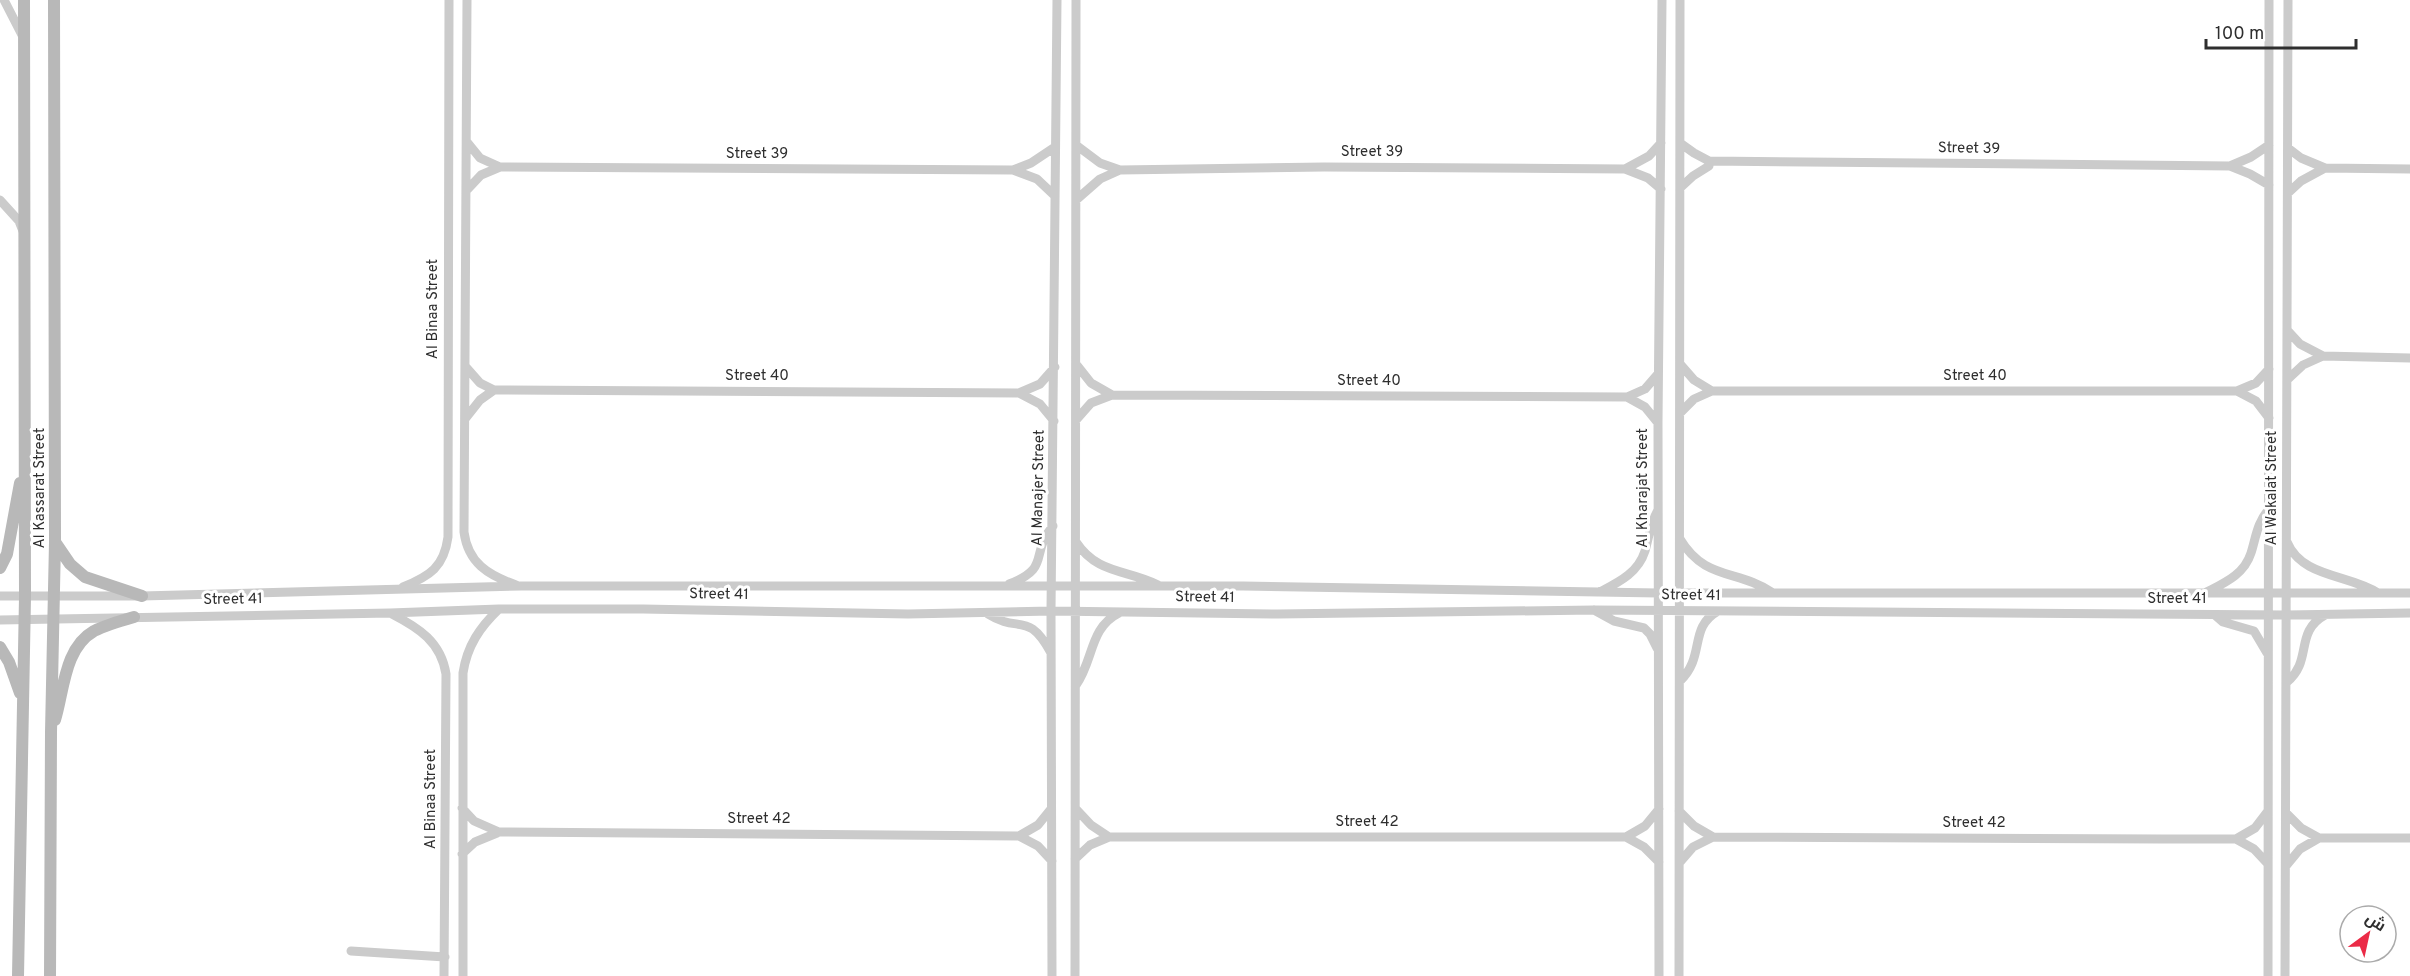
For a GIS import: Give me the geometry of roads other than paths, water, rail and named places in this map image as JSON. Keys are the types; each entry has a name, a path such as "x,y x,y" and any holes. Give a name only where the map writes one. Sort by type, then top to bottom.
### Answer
{"street":[{"path":"4,0 24,39"},
{"name":"Al Kassarat Street","path":"18,976 22,699 26,597 24,0"},
{"name":"Al Kassarat Street","path":"50,976 51,732 55,542 54,0"},
{"name":"Al Binaa Street","path":"394,590 424,579 430,574 441,561 448,537 449,0"},
{"path":"467,0 464,532 468,548 476,562 488,573 521,586"},
{"name":"Al Manajer Street","path":"1052,976 1051,611 1055,422 1057,0"},
{"path":"1075,976 1076,0"},
{"name":"Al Kharajat Street","path":"1659,976 1658,423 1662,0"},
{"path":"1679,976 1680,0"},
{"name":"Al Wakalat Street","path":"2268,976 2269,0"},
{"name":"Al Wakalat Street","path":"2285,976 2288,0"},
{"path":"466,141 480,158 500,167"},
{"path":"1625,169 1649,156 1661,143"},
{"path":"1680,143 1709,161 1709,166 1680,188"},
{"name":"Street 39","path":"1076,145 1092,158 1120,170"},
{"name":"Street 39","path":"2230,166 2269,145"},
{"name":"Street 39","path":"1013,170 1040,159 1055,147"},
{"path":"2288,148 2301,158 2325,168 2410,169"},
{"name":"Street 39","path":"1709,161 2230,166 2269,185"},
{"path":"466,191 481,175 500,167"},
{"name":"Street 39","path":"500,167 1013,170 1037,179 1055,196"},
{"name":"Street 39","path":"1076,200 1100,179 1120,170 1324,167 1625,169 1648,178 1661,189"},
{"path":"2288,193 2301,181 2325,168"},
{"path":"0,200 19,221 25,237"},
{"path":"2288,332 2300,344 2323,356"},
{"path":"2288,379 2303,365 2323,356 2410,358"},
{"path":"1076,364 1091,383 1112,394"},
{"path":"1680,364 1694,380 1712,391"},
{"path":"465,366 480,383 494,390 480,400 465,419"},
{"name":"Street 40","path":"494,390 1019,393 1040,384 1055,367"},
{"path":"2237,391 2256,383 2269,369"},
{"path":"1626,397 1645,389 1659,374"},
{"path":"1680,413 1694,399 1712,391"},
{"name":"Street 40","path":"1712,391 2237,391"},
{"path":"2237,391 2256,401 2269,418"},
{"path":"1019,393 1040,404 1055,422"},
{"name":"Street 40","path":"1076,420 1091,403 1112,394 1626,397"},
{"path":"1626,397 1645,407 1658,423"},
{"path":"0,568 7,554 25,462"},
{"path":"1598,593 1628,576 1639,565 1646,550 1651,524 1659,508"},
{"path":"2203,594 2233,578 2244,566 2252,552 2258,526 2269,509"},
{"path":"1002,586 1027,577 1035,569 1042,544 1053,526"},
{"path":"1679,539 1689,553 1707,567 1754,582 1773,593"},
{"path":"2287,541 2294,554 2314,569 2360,583 2379,593"},
{"path":"55,542 70,564 86,577 142,596"},
{"path":"1076,543 1086,556 1100,566 1138,576 1160,586"},
{"name":"Street 41","path":"0,596 142,596 521,586 1244,586 1598,593 2410,593"},
{"name":"Al Binaa Street","path":"463,976 462,808 465,664 474,639 499,609"},
{"name":"Street 41","path":"0,620 499,609 654,609 908,614 1051,611 1278,614 1594,610 2215,615 2410,613"},
{"path":"1594,610 1614,621 1644,628 1659,651"},
{"path":"1680,681 1694,662 1702,625 1718,611"},
{"path":"986,612 998,619 1033,628 1040,634 1052,654"},
{"path":"1076,685 1087,665 1097,632 1112,616 1122,612"},
{"name":"Al Binaa Street","path":"390,613 424,633 437,647 445,664 444,976"},
{"path":"2215,615 2223,622 2254,631 2269,656"},
{"path":"2286,682 2301,665 2309,628 2325,615"},
{"path":"51,732 71,657 76,647 92,632 134,616"},
{"path":"0,647 9,663 22,699"},
{"name":"Street 42","path":"462,808 474,821 499,832 1019,836"},
{"path":"1019,836 1038,825 1052,808"},
{"path":"1076,809 1091,825 1109,837"},
{"path":"1626,837 1645,826 1659,809"},
{"path":"1679,811 1694,826 1713,837"},
{"path":"2236,839 2255,828 2268,811"},
{"path":"2286,813 2301,828 2319,838 2410,838"},
{"name":"Street 42","path":"462,854 475,842 499,832"},
{"path":"1019,836 1038,846 1052,861"},
{"name":"Street 42","path":"1075,859 1090,845 1109,837 1626,837"},
{"path":"1626,837 1644,847 1659,862"},
{"path":"1679,864 1693,847 1713,837"},
{"name":"Street 42","path":"1713,837 2236,839"},
{"path":"2286,866 2300,849 2319,838"},
{"path":"2236,839 2254,849 2268,864"},
{"path":"351,951 445,957"},
{"path":"12,976 18,952"}]}
